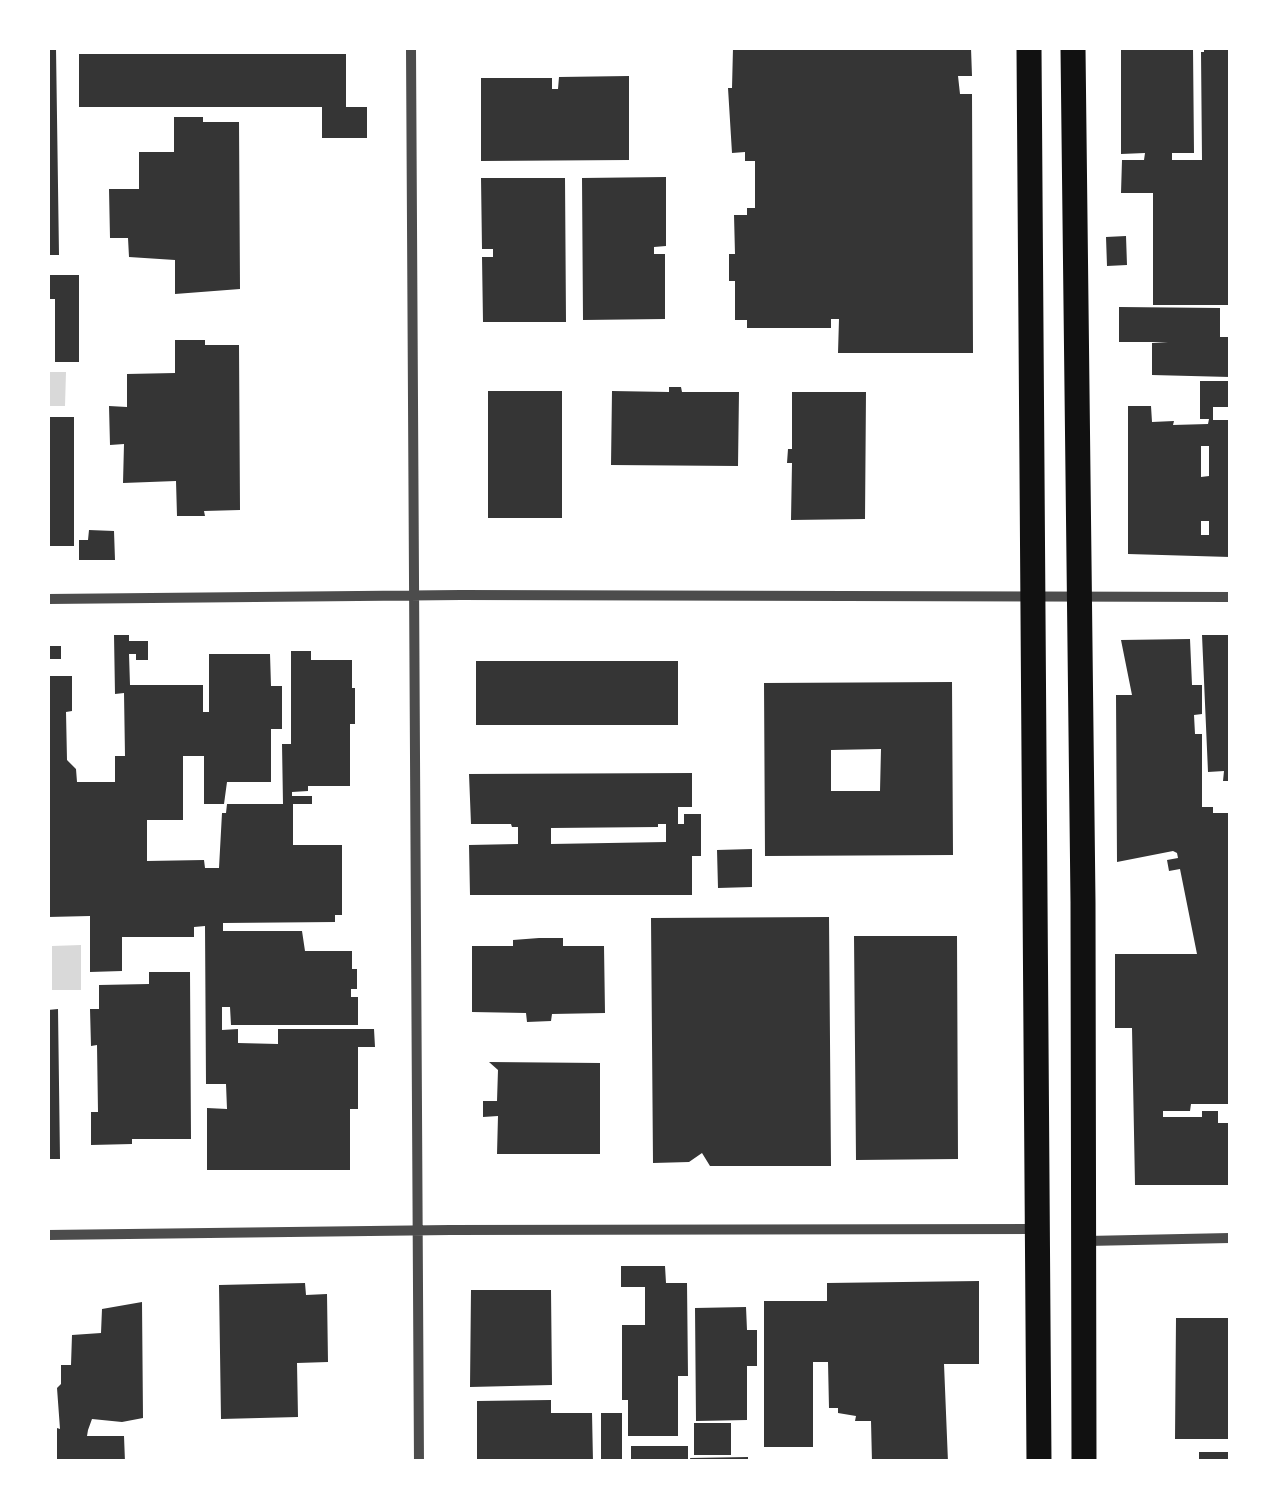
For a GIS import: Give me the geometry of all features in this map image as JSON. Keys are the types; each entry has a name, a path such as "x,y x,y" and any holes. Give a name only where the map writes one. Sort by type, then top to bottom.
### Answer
{"main road":[{"path":"1029,48 1039,1462"},
{"path":"1073,48 1083,902 1084,1462"}],"street":[{"path":"411,48 419,1462"},
{"path":"48,599 413,595 1230,597"},
{"path":"48,1236 416,1230 1038,1229"},
{"path":"1081,1241 1230,1238"}],"shaded area":[{"path":"48,372 66,372 65,406 48,406"},
{"path":"81,945 81,990 52,990 52,946"}],"building":[{"path":"48,48 56,48 59,255 48,255"},
{"path":"733,48 971,48 972,76 958,76 960,94 972,94 973,353 838,353 839,319 831,319 831,328 747,328 747,320 735,320 735,281 729,281 729,254 735,254 734,215 747,215 747,208 755,208 755,161 745,161 745,152 732,153 728,88 732,88"},
{"path":"1121,48 1193,48 1194,153 1172,153 1172,160 1202,160 1201,52 1204,48 1230,48 1230,305 1153,305 1153,193 1121,193 1122,160 1144,160 1145,153 1121,154"},
{"path":"79,54 346,54 346,107 367,107 367,138 322,138 322,107 79,107"},
{"path":"629,76 629,160 481,161 481,78 552,78 552,89 558,89 559,77"},
{"path":"174,117 239,122 240,289 175,294 175,260 129,257 128,238 110,238 109,189 139,189 139,152 174,152"},
{"path":"666,177 666,246 654,247 654,254 665,254 665,319 583,320 582,178"},
{"path":"481,178 565,178 566,322 483,322 482,257 493,257 493,249 482,249"},
{"path":"1126,236 1127,265 1107,266 1106,237"},
{"path":"48,275 79,275 79,362 55,362 55,299 48,299"},
{"path":"1119,307 1220,308 1220,337 1230,337 1230,377 1152,375 1152,343 1168,342 1119,342"},
{"path":"175,340 239,345 240,510 177,516 176,481 123,483 124,444 110,445 109,406 127,407 127,374 175,373"},
{"path":"1200,381 1230,381 1230,407 1213,407 1213,420 1230,420 1230,557 1128,554 1128,406 1151,406 1152,422 1208,424 1209,419 1200,419","holes":["1201,446 1209,446 1209,476 1201,477","1201,521 1209,521 1209,535 1201,535"]},
{"path":"669,387 681,387 682,392 739,392 738,466 611,465 612,391 669,392"},
{"path":"488,391 562,391 562,518 488,518"},
{"path":"792,392 866,392 865,519 791,520 792,463 787,463 788,449 792,449"},
{"path":"48,417 74,417 74,546 48,546"},
{"path":"89,530 114,531 115,560 79,560 79,540 88,540"},
{"path":"114,635 129,635 129,641 148,641 148,660 136,660 136,654 129,654 130,685 203,685 203,712 209,712 209,654 270,654 271,686 282,686 282,729 271,729 271,782 227,782 224,804 204,804 204,756 183,756 183,820 147,820 147,861 204,860 205,868 219,868 222,813 226,813 227,804 283,804 282,744 291,744 291,651 311,651 311,660 352,660 355,724 350,724 350,786 308,786 308,791 292,792 292,796 312,796 312,804 293,804 293,845 342,845 342,915 335,915 335,922 223,923 223,931 302,931 305,951 352,951 357,989 351,989 351,997 358,997 358,1025 231,1025 230,1007 222,1007 222,1030 238,1029 238,1043 278,1044 278,1029 374,1029 375,1047 358,1047 358,1109 350,1109 350,1170 207,1170 207,1108 227,1109 226,1084 206,1084 205,926 194,927 194,937 122,937 122,971 90,972 90,916 48,917 48,676 72,676 72,711 66,712 67,760 76,769 77,782 115,782 115,756 125,756 124,693 115,694"},
{"path":"1202,635 1230,635 1230,781 1223,781 1224,771 1208,772"},
{"path":"1190,639 1192,685 1202,685 1202,714 1194,715 1195,734 1202,734 1202,807 1213,807 1213,813 1230,813 1230,1104 1191,1104 1190,1111 1163,1111 1163,1117 1202,1117 1202,1111 1218,1111 1218,1123 1230,1123 1230,1185 1135,1185 1132,1028 1115,1028 1115,954 1197,954 1180,869 1169,871 1167,860 1178,858 1177,853 1117,862 1116,695 1132,695 1121,640"},
{"path":"48,646 61,646 61,659 48,659"},
{"path":"476,661 678,661 678,725 476,725"},
{"path":"952,682 953,855 765,856 764,683","holes":["881,749 880,791 831,791 831,750"]},
{"path":"692,773 692,807 678,807 678,824 684,824 684,814 701,814 701,856 692,856 692,895 470,895 469,845 518,844 518,827 471,824 469,774","holes":["666,824 666,842 551,844 551,828"]},
{"path":"752,849 752,887 718,888 717,850"},
{"path":"829,917 831,1166 710,1166 702,1153 689,1162 653,1163 651,918"},
{"path":"854,936 957,936 958,1159 856,1160"},
{"path":"563,938 563,946 604,946 605,1013 552,1014 551,1021 527,1022 526,1013 472,1012 472,946 513,946 513,940"},
{"path":"149,972 190,972 191,1139 132,1139 132,1144 91,1145 91,1112 98,1112 97,1045 91,1046 90,1009 99,1009 99,985 149,984"},
{"path":"58,1009 60,1159 48,1159 48,1010"},
{"path":"489,1062 600,1063 600,1154 497,1154 498,1116 483,1117 483,1101 497,1101 498,1070"},
{"path":"621,1266 665,1266 666,1283 687,1283 688,1376 678,1376 678,1436 628,1436 628,1400 622,1400 622,1325 645,1325 645,1287 621,1287"},
{"path":"979,1281 979,1364 944,1364 948,1462 872,1462 871,1421 855,1421 856,1416 829,1408 828,1362 813,1362 813,1447 764,1447 764,1301 827,1301 827,1283"},
{"path":"305,1283 306,1295 327,1294 328,1362 297,1363 298,1417 221,1419 219,1285"},
{"path":"471,1290 551,1290 552,1385 470,1387"},
{"path":"142,1302 143,1418 122,1422 92,1419 87,1436 124,1436 125,1462 57,1462 57,1388 61,1384 61,1365 71,1365 72,1335 101,1333 102,1309"},
{"path":"746,1307 747,1330 757,1330 757,1366 747,1366 747,1420 696,1421 695,1308"},
{"path":"1176,1318 1230,1318 1230,1439 1175,1439"},
{"path":"551,1400 551,1413 592,1413 593,1462 477,1462 477,1401"},
{"path":"601,1413 622,1413 622,1462 601,1462"},
{"path":"694,1423 731,1423 731,1455 694,1455"},
{"path":"631,1446 688,1446 688,1462 631,1462"},
{"path":"1199,1452 1230,1452 1230,1462 1199,1462"},
{"path":"748,1457 748,1462 691,1462 690,1458"}]}
